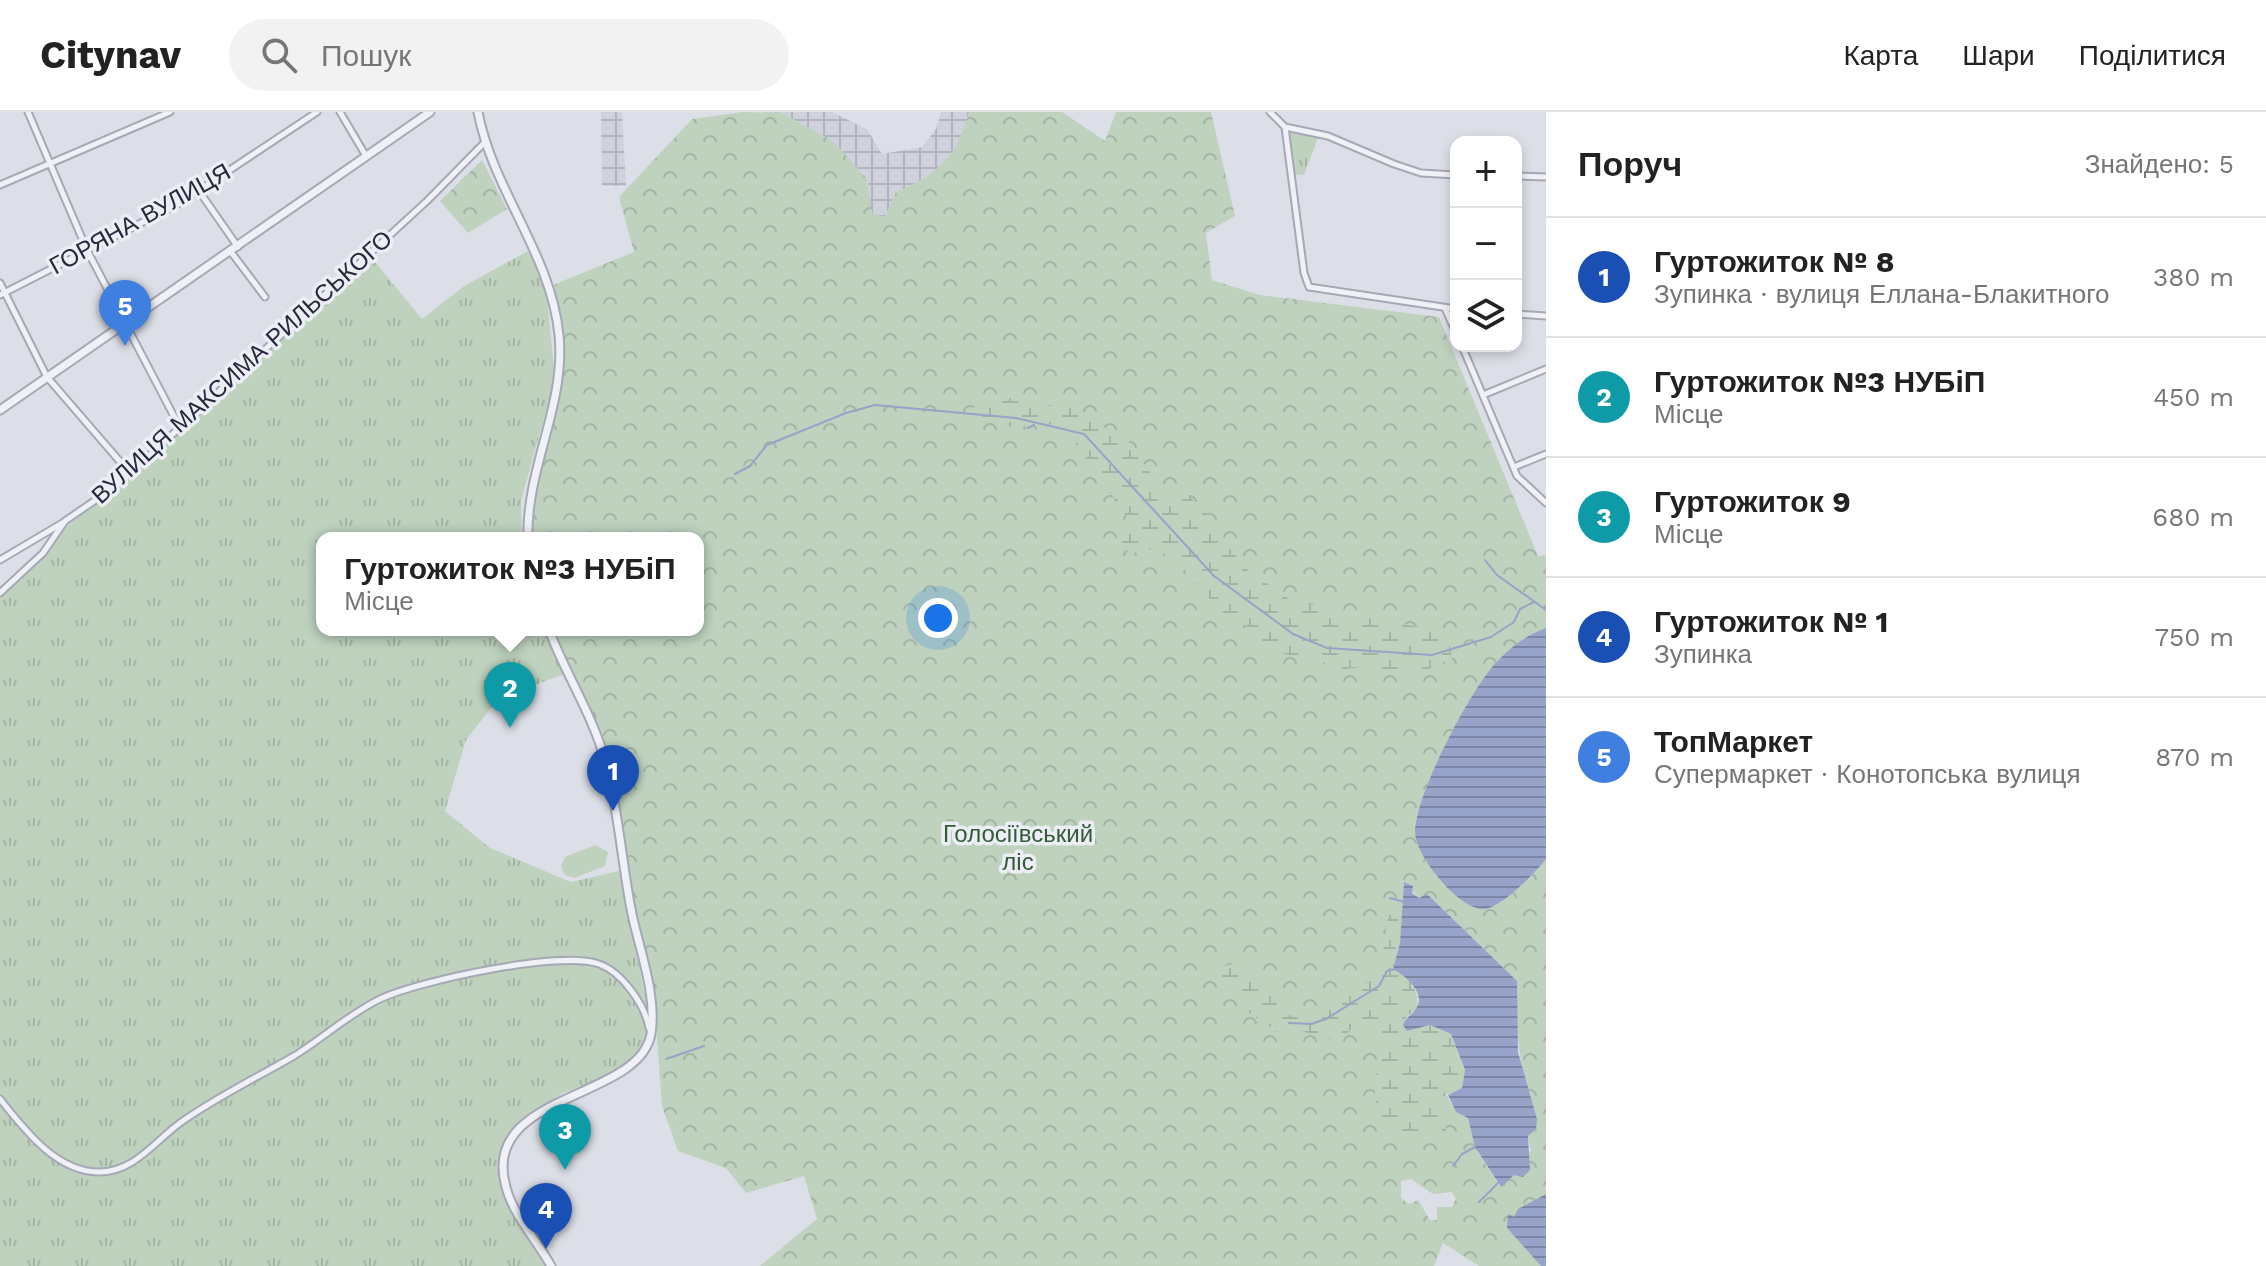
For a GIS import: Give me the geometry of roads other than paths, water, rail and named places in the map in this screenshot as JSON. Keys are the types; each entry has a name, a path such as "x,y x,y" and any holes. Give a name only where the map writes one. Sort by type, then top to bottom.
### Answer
{"street":[{"path":"28,112 48,165 87,250 179,426"},
{"path":"0,185 170,112"},
{"name":"ГОРЯНА ВУЛИЦЯ","path":"3,294 199,191 317,112"},
{"path":"340,112 366,156"},
{"path":"0,410 430,112"},
{"path":"478,112 486,141 551,286 559,335 560,380 527,505 528,532"},
{"path":"1270,112 1285,127 1328,136 1421,173 1450,175"},
{"path":"1285,127 1304,273 1309,287 1450,308"},
{"name":"ВУЛИЦЯ МАКСИМА РИЛЬСЬКОГО","path":"0,593 43,553 65,521 116,486 427,201 486,141"},
{"path":"1522,176 1546,177"},
{"path":"199,191 265,297"},
{"path":"0,283 47,377 129,472"},
{"path":"1445,308 1450,319"},
{"path":"1522,314 1546,316"},
{"path":"1465,352 1514,467 1525,485 1546,503"},
{"path":"1483,395 1546,369"},
{"path":"1514,467 1546,454"},
{"path":"0,560 65,521"},
{"path":"551,1266 506,1188 503,1165 512,1138 531,1119 564,1096 616,1077 644,1056 654,1011 606,764 588,714 552,636"},
{"path":"0,1099 24,1128 55,1156 77,1169 100,1172 142,1157 179,1124 297,1054 381,999 443,980 558,960 600,964 628,986 647,1018 650,1037"}],"water":[{"path":"1546,628 1546,859 1509,896 1492,907 1475,908 1452,892 1431,868 1417,842 1417,815 1444,746 1482,681 1510,649"},
{"path":"1404,882 1413,886 1412,893 1419,898 1427,894 1517,981 1518,1052 1537,1119 1536,1129 1528,1136 1530,1170 1523,1177 1514,1175 1501,1187 1475,1147 1468,1118 1456,1112 1448,1095 1462,1088 1465,1070 1451,1034 1430,1025 1407,1031 1403,1025 1415,1010 1419,997 1413,986 1393,969 1400,943"},
{"path":"1546,1194 1546,1266 1541,1266 1507,1228 1508,1214 1514,1217 1518,1209"}],"waterway":[{"path":"735,474 750,466 767,445 846,413 875,405 1016,418 1084,434 1214,576 1293,634 1327,648 1432,655 1491,637 1514,622 1520,609 1534,602"},
{"path":"1028,428 1034,425"},
{"path":"1485,560 1497,575 1546,610"},
{"path":"1390,898 1405,902"},
{"path":"1289,1023 1311,1024 1326,1019 1379,986 1387,971 1396,969"},
{"path":"666,1059 704,1046"},
{"path":"1453,1166 1462,1154 1475,1147"},
{"path":"1479,1202 1498,1183"}],"place":[{"name":"ТопМаркет","path":"125,346"},
{"name":"Гуртожиток №3 НУБіП","path":"510,728"},
{"name":"Гуртожиток № 8","path":"613,811"},
{"name":"Гуртожиток 9","path":"565,1170"},
{"name":"Гуртожиток № 1","path":"546,1249"}],"park label":[{"name":"Голосіївський ліс","path":"1018,848"}]}
